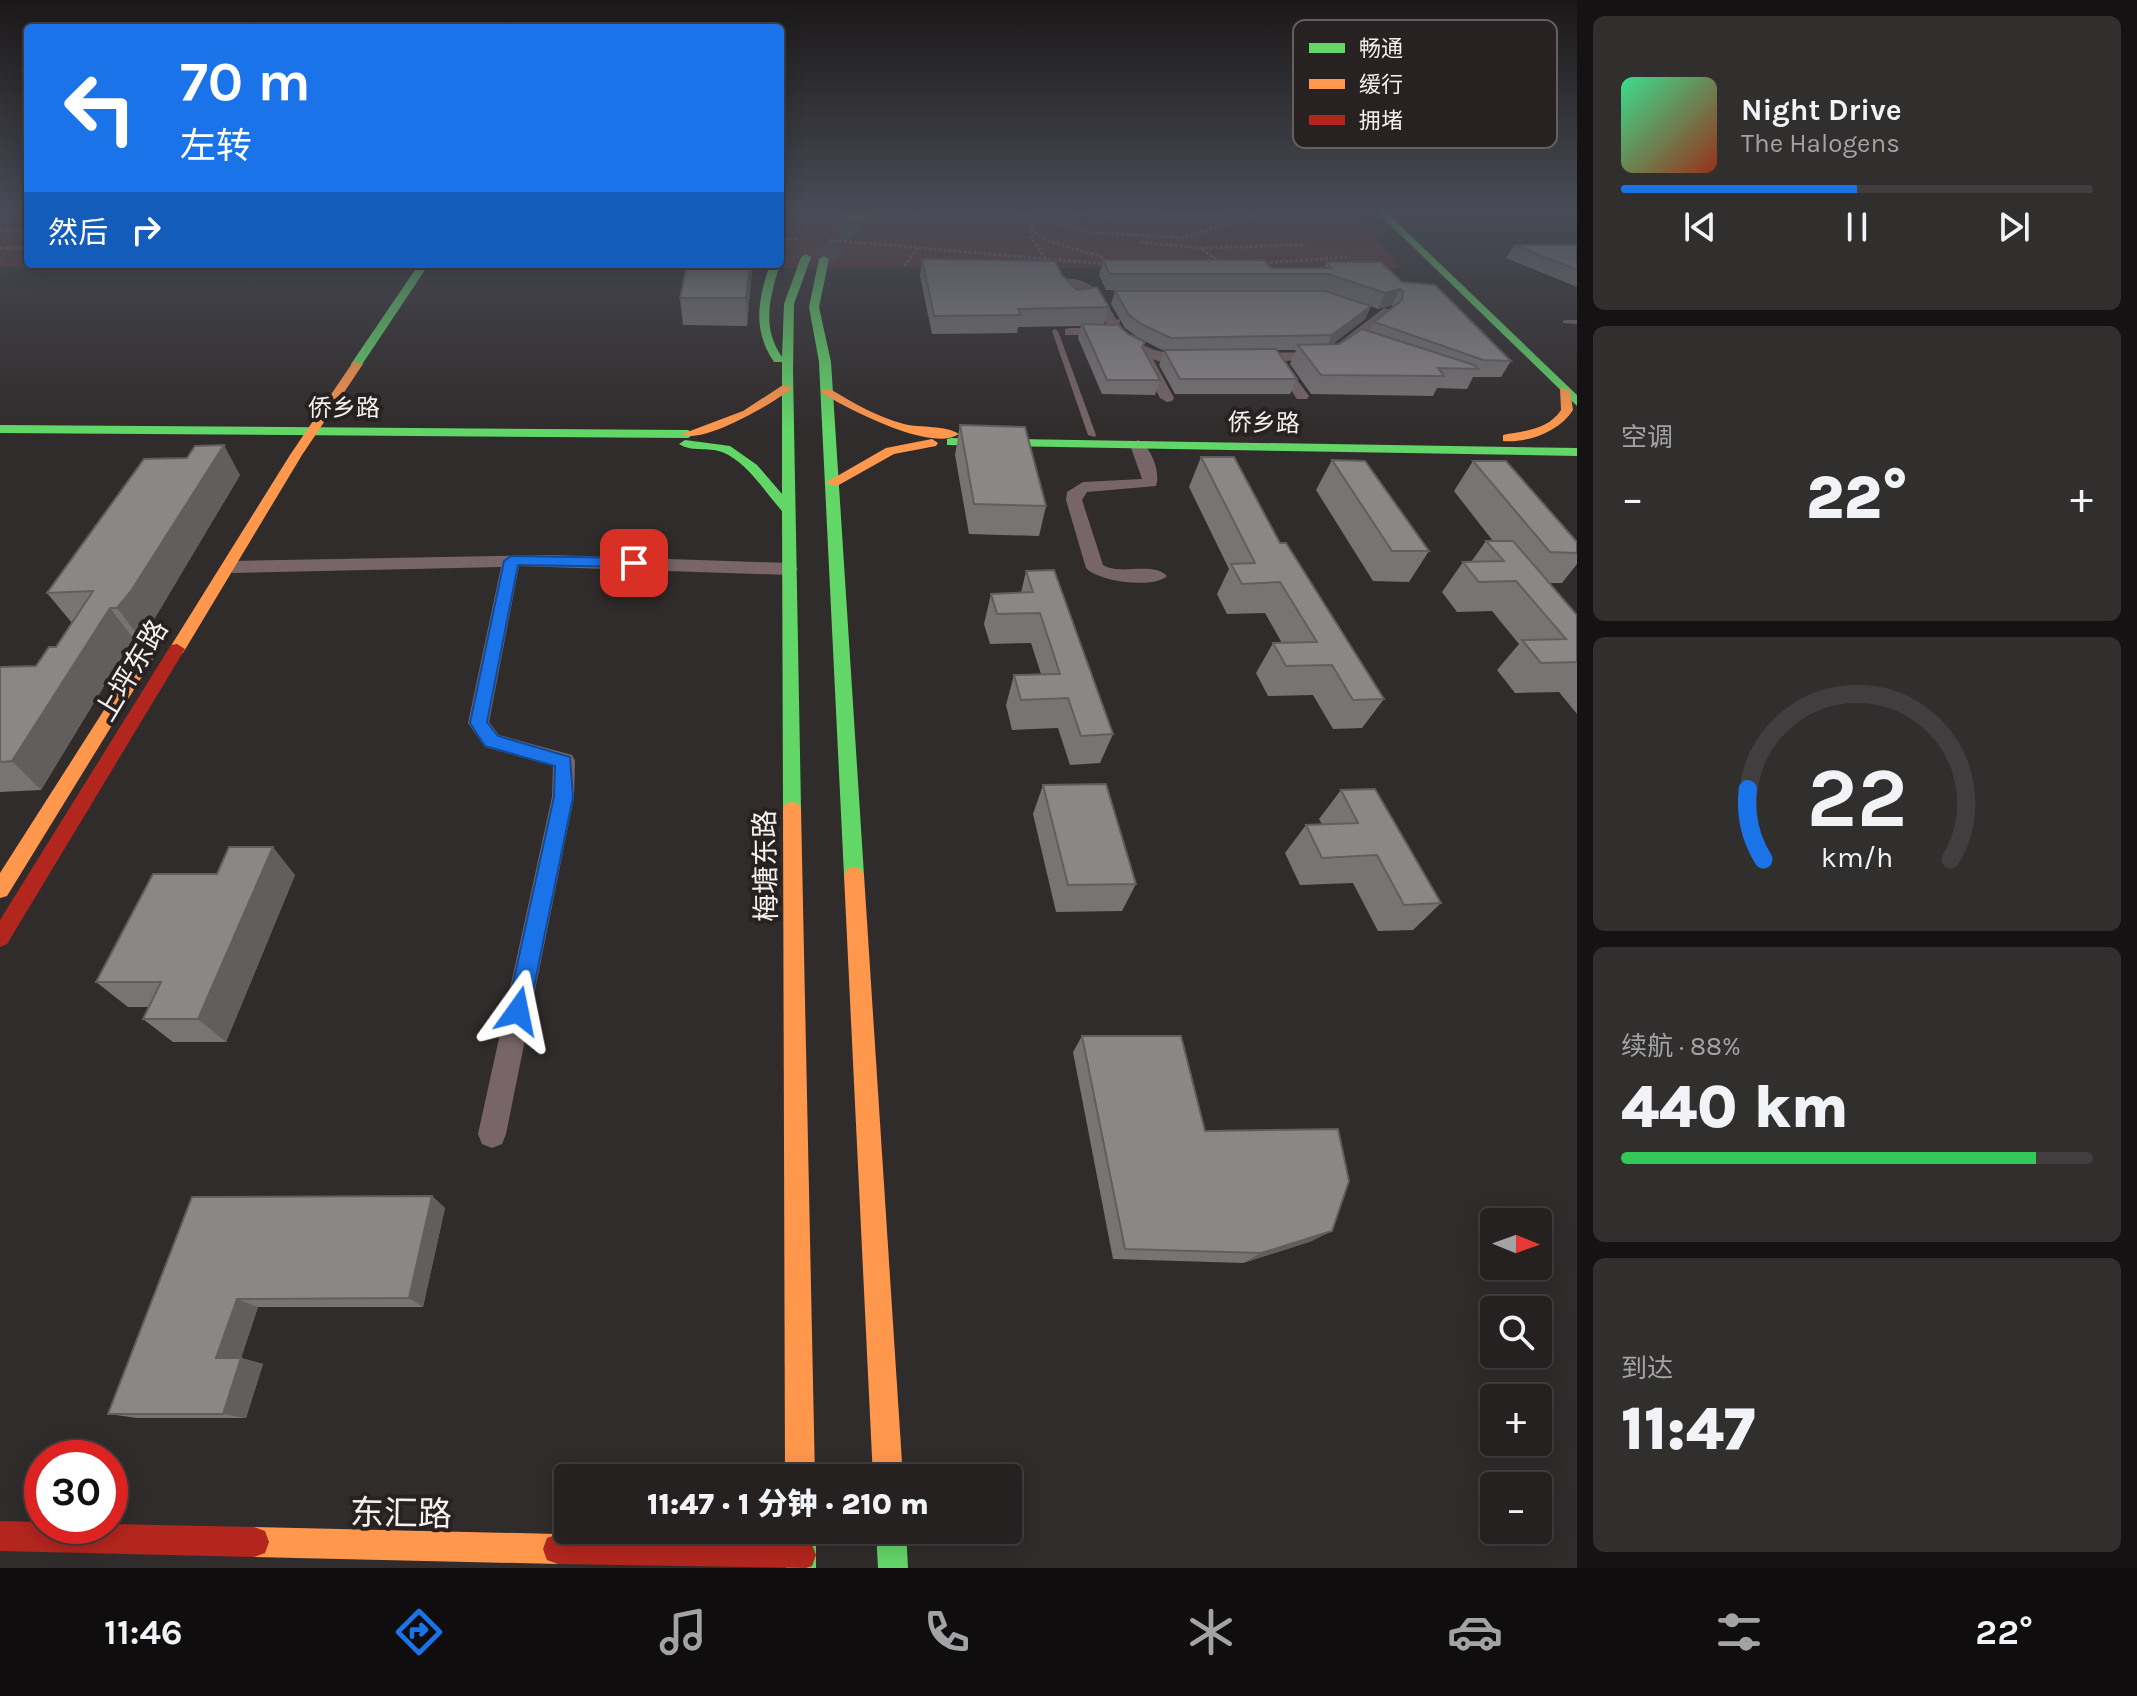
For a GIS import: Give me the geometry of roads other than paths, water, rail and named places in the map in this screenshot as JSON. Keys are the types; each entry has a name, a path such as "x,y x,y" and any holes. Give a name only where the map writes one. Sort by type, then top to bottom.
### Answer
{"street":[{"path":"280,443 393,282"},
{"name":"上坪东路","path":"0,938 308,437 412,282"},
{"path":"686,439 747,414 787,379 766,345 762,305 769,282"},
{"name":"梅塘东路","path":"800,1464 787,379 789,304 804,282"},
{"path":"819,282 814,307 825,362 887,1464"},
{"path":"1069,282 1104,297 1130,343 1164,359 1209,358"},
{"path":"1456,282 1573,391"},
{"path":"1467,282 1573,391"},
{"path":"1239,357 1330,356 1360,343 1378,314"},
{"path":"1063,332 1121,326"},
{"path":"825,362 835,340 836,327"},
{"path":"1147,360 1167,398"},
{"path":"1280,364 1302,396"},
{"path":"826,391 881,424 913,434 952,438"},
{"path":"1507,438 1543,430 1564,415 1573,391"},
{"name":"侨乡路","path":"0,429 280,443"},
{"name":"侨乡路","path":"952,438 1092,435 1577,439"},
{"name":"侨乡路","path":"0,439 280,443 308,437 686,439"},
{"path":"832,483 880,454 900,446 952,438"},
{"name":"侨乡路","path":"952,438 1138,445 1556,452 1577,455"},
{"path":"686,439 726,449 752,468 788,510"},
{"path":"1138,445 1150,473 1150,483 1083,487 1075,492 1074,500 1095,568 1107,575 1158,576"},
{"path":"492,1134 563,797 564,761 492,741 478,723 511,561"},
{"path":"233,567 511,561 789,569"},
{"name":"上坪东路","path":"0,890 174,613"},
{"name":"东汇路","path":"0,1536 801,1562"},
{"path":"892,1544 893,1568"}],"lane":[{"path":"1565,322 1577,322"},
{"path":"1063,332 1092,435"}]}
